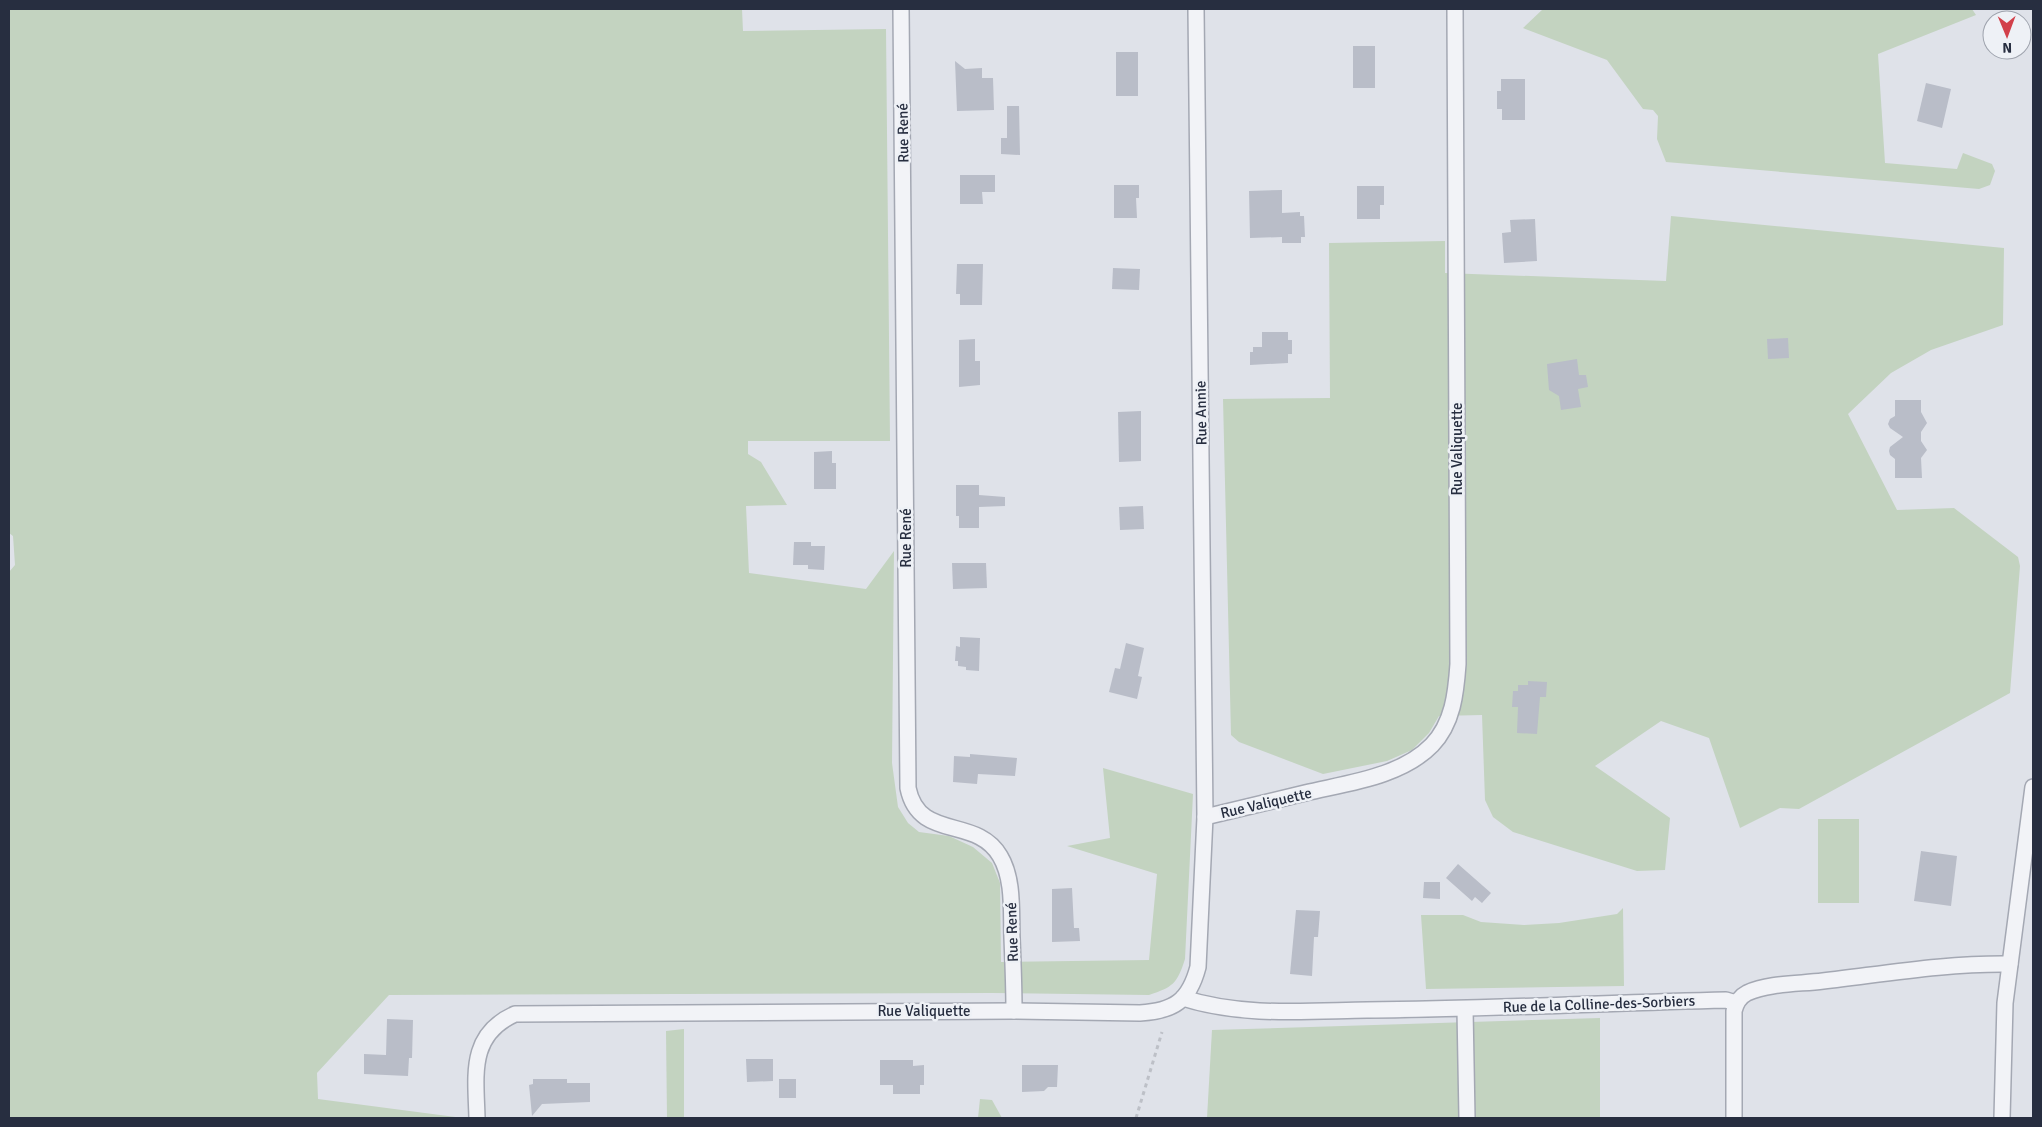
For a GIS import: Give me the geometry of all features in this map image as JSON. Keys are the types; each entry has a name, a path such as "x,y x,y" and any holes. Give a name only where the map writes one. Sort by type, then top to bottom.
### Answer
{"street":[{"name":"Rue René","path":"901,9 908,788 910,798 920,814 934,823 979,835 994,847 1004,862 1011,899 1014,1011"},
{"name":"Rue Annie","path":"1196,9 1206,817"},
{"name":"Rue Valiquette","path":"477,1118 476,1072 482,1042 496,1025 515,1014 1153,1012 1171,1007 1183,998 1192,984 1198,967 1206,817 1362,780 1388,772 1415,758 1440,735 1451,712 1457,686 1458,664 1455,9"},
{"path":"2002,1118 2004,1022 2033,787"},
{"path":"1734,1118 1733,1021 1736,1003 1747,993 1769,987 1971,965 2010,964"},
{"name":"Rue de la Colline-des-Sorbiers","path":"1183,998 1216,1007 1270,1011 1465,1009 1726,1000 1736,1003"},
{"path":"1465,1009 1467,1118"}],"path":[{"path":"1136,1118 1162,1032"}],"green space":[{"path":"9,9 742,9 743,31 886,29 890,441 748,441 748,454 761,462 787,505 746,506 749,573 866,589 894,551 892,763 898,807 908,823 919,832 949,836 973,847 992,863 1000,883 1001,962 1149,960 1157,874 1067,846 1110,838 1103,768 1193,794 1185,959 1173,983 1164,990 1149,995 991,993 389,995 317,1073 318,1099 463,1118 9,1118 9,572 15,565 13,536 9,533"},
{"path":"1543,9 1972,9 1976,15 1878,54 1885,163 1957,169 1963,153 1992,164 1995,171 1990,185 1979,189 1666,162 1657,139 1658,116 1653,110 1643,109 1607,60 1523,28"},
{"path":"1671,216 2004,248 2003,325 1931,350 1891,373 1848,414 1897,510 1954,508 2018,557 2020,566 2010,693 1799,809 1780,808 1740,828 1709,738 1661,721 1595,766 1670,818 1665,870 1637,871 1513,832 1493,817 1485,800 1482,715 1439,716 1429,733 1412,750 1387,761 1323,774 1239,742 1231,735 1223,399 1330,398 1329,243 1445,241 1445,273 1666,281"},
{"path":"1818,819 1859,819 1859,903 1818,903"},
{"path":"1623,908 1624,986 1426,989 1421,915 1463,915 1481,922 1524,925 1559,923 1617,914"},
{"path":"1600,1018 1600,1118 1207,1118 1212,1030"},
{"path":"684,1029 684,1118 667,1118 666,1031"},
{"path":"980,1099 992,1100 1002,1118 978,1118"}],"building":[{"path":"1353,46 1375,46 1375,88 1353,88"},
{"path":"1116,52 1138,52 1138,96 1116,96"},
{"path":"955,61 965,69 982,68 982,78 993,78 994,110 957,111"},
{"path":"1501,79 1525,79 1525,120 1502,120 1502,109 1497,109 1497,91 1501,91"},
{"path":"1926,83 1951,89 1942,128 1917,121"},
{"path":"1007,106 1019,106 1020,155 1001,154 1001,138 1007,138"},
{"path":"960,175 995,175 995,192 982,192 983,204 960,204"},
{"path":"1114,185 1139,185 1139,198 1136,198 1137,218 1114,218"},
{"path":"1357,186 1384,186 1384,205 1380,205 1380,219 1357,219"},
{"path":"1282,190 1282,213 1300,212 1300,216 1304,216 1305,237 1301,237 1301,243 1282,243 1282,237 1250,238 1249,191"},
{"path":"1535,219 1537,261 1504,263 1502,233 1511,232 1510,220"},
{"path":"957,264 983,264 982,305 960,305 960,294 956,294"},
{"path":"1113,268 1140,269 1139,290 1112,289"},
{"path":"1262,332 1288,332 1288,340 1292,340 1292,354 1288,354 1288,363 1250,365 1250,352 1253,352 1253,347 1262,347"},
{"path":"1788,338 1789,358 1768,359 1767,339"},
{"path":"975,339 975,361 980,361 980,385 959,387 959,340"},
{"path":"1577,359 1579,375 1586,375 1588,387 1578,389 1581,407 1561,410 1559,396 1549,390 1547,364"},
{"path":"1895,400 1921,400 1921,412 1927,423 1921,432 1921,441 1927,450 1921,458 1922,478 1895,478 1895,459 1890,455 1889,451 1890,447 1903,437 1890,428 1888,424 1890,419 1895,416"},
{"path":"1141,411 1141,461 1119,462 1118,412"},
{"path":"832,451 832,463 836,463 836,489 814,489 814,452"},
{"path":"956,485 979,485 979,495 1005,497 1005,506 979,507 979,528 959,528 959,516 956,516"},
{"path":"1143,506 1144,529 1120,530 1119,507"},
{"path":"794,542 811,542 811,546 825,546 824,570 808,569 808,565 793,565"},
{"path":"952,563 986,563 987,588 953,589"},
{"path":"960,637 980,638 979,671 966,670 966,667 958,666 958,661 955,661 956,646 960,647"},
{"path":"1126,643 1144,648 1138,676 1142,677 1137,699 1109,692 1115,668 1120,669"},
{"path":"1528,681 1547,682 1546,697 1540,697 1537,734 1517,733 1518,707 1512,707 1513,691 1518,691 1518,685 1528,685"},
{"path":"970,754 1017,758 1015,776 978,774 977,784 953,782 954,756 970,757"},
{"path":"1921,851 1957,856 1951,906 1914,901"},
{"path":"1458,864 1491,893 1482,903 1475,897 1472,901 1446,878"},
{"path":"1424,882 1440,882 1440,899 1423,898"},
{"path":"1072,888 1074,928 1079,928 1080,941 1052,942 1052,889"},
{"path":"1296,910 1320,911 1318,937 1314,937 1312,976 1290,974"},
{"path":"387,1019 413,1020 412,1058 409,1058 408,1076 364,1074 364,1054 386,1055"},
{"path":"746,1059 773,1059 773,1081 747,1082"},
{"path":"880,1060 913,1060 913,1066 924,1065 924,1085 920,1085 920,1094 893,1094 893,1085 880,1085"},
{"path":"1022,1065 1058,1065 1057,1087 1048,1087 1044,1091 1022,1092"},
{"path":"533,1079 567,1079 567,1083 590,1083 590,1102 542,1104 532,1116 529,1085 533,1084"},
{"path":"779,1079 796,1079 796,1098 779,1098"}]}
